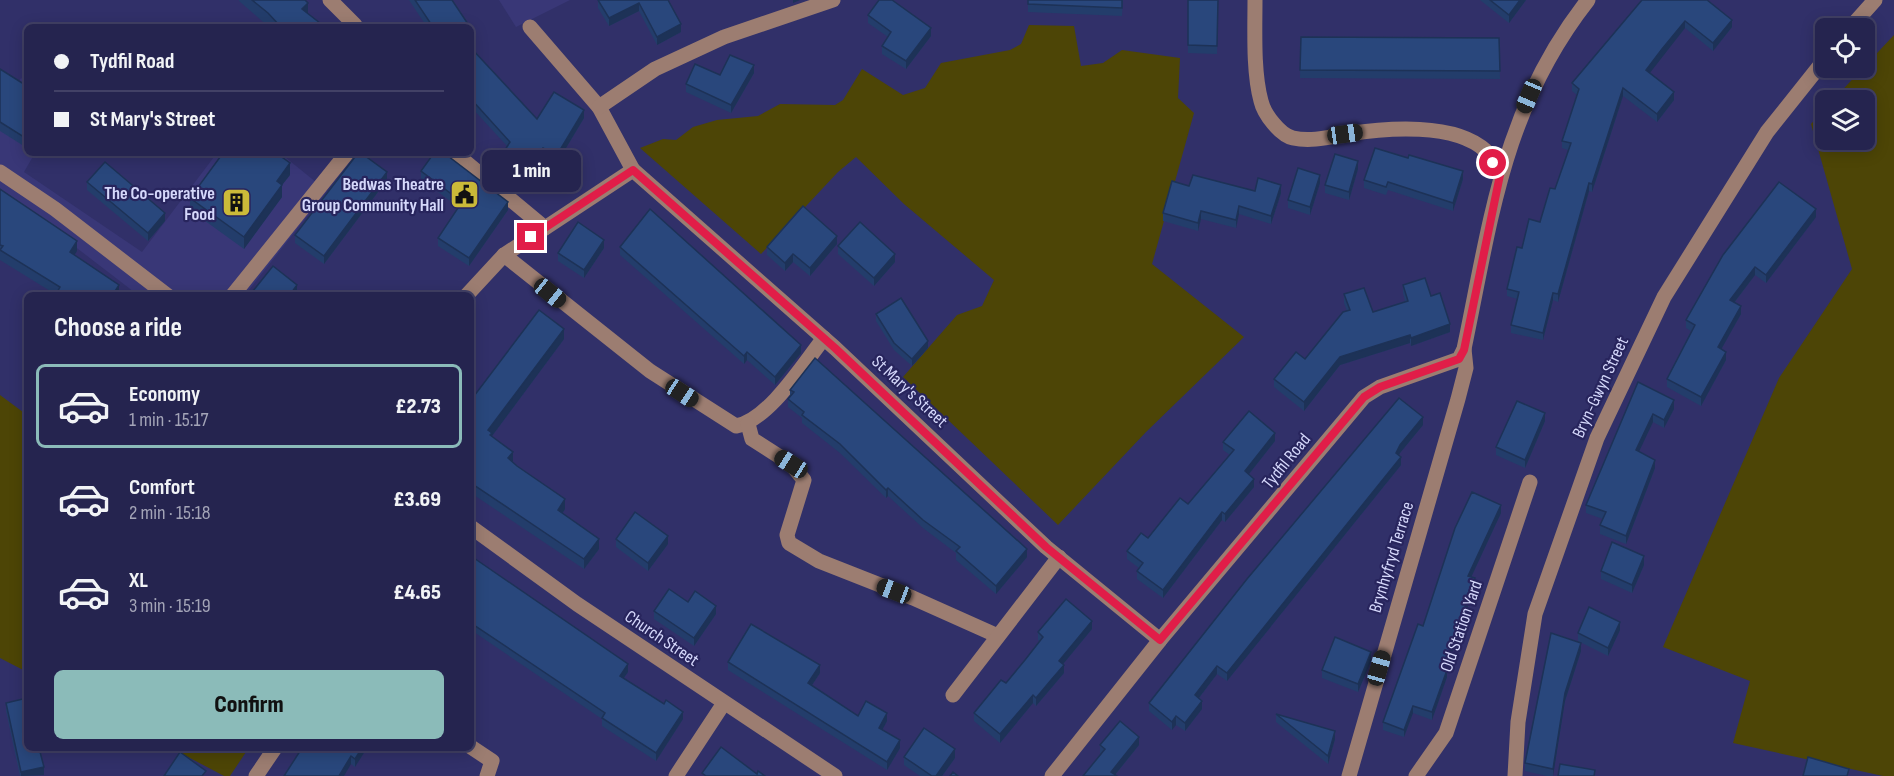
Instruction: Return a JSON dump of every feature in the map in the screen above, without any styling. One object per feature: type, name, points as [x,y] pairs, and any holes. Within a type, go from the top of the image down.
[{"type":"street","points":[[599,107],[655,69],[724,37],[833,0]]},
{"type":"street","points":[[1255,0],[1261,102],[1282,132],[1292,138],[1321,139],[1375,130],[1408,129],[1443,133],[1467,140],[1487,151],[1500,175]]},
{"type":"street","points":[[1464,350],[1500,175],[1513,134],[1538,77],[1588,0]]},
{"type":"street","points":[[1860,18],[1875,0]]},
{"type":"street","points":[[332,1],[354,24]]},
{"type":"street","name":"St Mary's Street","points":[[530,27],[599,107],[633,170],[824,338],[1059,557],[1160,640]]},
{"type":"street","name":"Bryn-Gwyn Street","points":[[1515,776],[1518,722],[1535,614],[1597,438],[1664,297],[1767,132],[1815,72]]},
{"type":"street","points":[[235,292],[344,156]]},
{"type":"street","points":[[458,156],[545,228]]},
{"type":"street","points":[[470,292],[504,255],[633,170]]},
{"type":"street","points":[[0,172],[55,208],[163,292]]},
{"type":"street","points":[[504,255],[585,322],[682,393],[736,426],[748,424],[779,395],[824,338]]},
{"type":"street","name":"Tydfil Road","points":[[1052,776],[1160,640],[1364,397],[1380,387],[1459,359],[1464,350]]},
{"type":"street","name":"Brynhyfryd Terrace","points":[[1349,776],[1458,399],[1466,368],[1464,350]]},
{"type":"street","points":[[748,424],[752,439],[791,464],[804,480],[787,535],[789,543],[819,561],[913,598],[998,636]]},
{"type":"street","name":"Old Station Yard","points":[[1416,776],[1446,733],[1530,483]]},
{"type":"street","name":"Church Street","points":[[474,529],[577,604],[835,776]]},
{"type":"street","points":[[953,695],[1059,557]]},
{"type":"street","points":[[676,776],[724,703]]},
{"type":"street","points":[[474,749],[492,760],[487,776]]},
{"type":"street","points":[[256,776],[273,751]]},
{"type":"shaded area","points":[[499,0],[570,0],[516,27]]},
{"type":"shaded area","points":[[1029,25],[1074,26],[1081,66],[1103,63],[1122,50],[1180,58],[1178,98],[1194,113],[1152,264],[1244,337],[1146,432],[1058,525],[903,377],[957,315],[982,306],[994,280],[904,204],[856,157],[838,172],[761,254],[640,148],[663,139],[676,140],[693,127],[717,120],[758,116],[780,104],[835,105],[843,100],[862,69],[903,95],[925,88],[941,63],[1010,50],[1021,44]]},
{"type":"shaded area","points":[[1894,35],[1894,776],[1883,776],[1733,743],[1750,681],[1663,647],[1779,378],[1852,269],[1818,150],[1875,150],[1875,90],[1842,90],[1854,78],[1875,78],[1875,55]]},
{"type":"shaded area","points":[[21,78],[24,80],[24,156],[33,156],[24,172],[142,252],[215,156],[284,156],[327,191],[247,292],[134,292],[0,189],[0,111]]},
{"type":"shaded area","points":[[1815,119],[1815,138],[1811,124]]},
{"type":"shaded area","points":[[0,395],[24,413],[24,670],[0,658]]},
{"type":"shaded area","points":[[177,751],[247,751],[230,776],[224,776]]},
{"type":"building","points":[[252,0],[305,0],[308,3],[302,9],[321,24],[278,24]]},
{"type":"building","points":[[415,0],[452,0],[468,24],[431,24]]},
{"type":"building","points":[[598,0],[668,0],[681,24],[657,37],[639,3],[609,18]]},
{"type":"building","points":[[879,0],[892,0],[931,28],[906,61],[882,46],[891,32],[868,15]]},
{"type":"building","points":[[1028,0],[1122,0],[1122,8],[1028,4]]},
{"type":"building","points":[[1188,0],[1218,0],[1217,46],[1188,45]]},
{"type":"building","points":[[1490,0],[1520,0],[1509,15]]},
{"type":"building","points":[[1642,0],[1707,0],[1732,20],[1713,43],[1685,21],[1662,49],[1646,70],[1674,92],[1657,114],[1623,88],[1592,184],[1589,183],[1558,294],[1553,293],[1543,333],[1511,325],[1519,292],[1507,289],[1517,247],[1522,248],[1529,219],[1540,222],[1550,188],[1555,189],[1571,143],[1562,141],[1579,89],[1572,83]]},
{"type":"building","points":[[1301,37],[1499,38],[1500,71],[1300,70]]},
{"type":"building","points":[[474,51],[537,119],[554,92],[584,110],[557,155],[543,148],[520,186],[495,166],[510,142],[474,102]]},
{"type":"building","points":[[730,55],[754,65],[731,105],[686,84],[695,64],[720,75]]},
{"type":"building","points":[[0,69],[24,84],[24,137],[0,122]]},
{"type":"building","points":[[1375,148],[1408,158],[1409,155],[1463,171],[1453,203],[1388,182],[1386,187],[1364,180]]},
{"type":"building","points":[[1335,154],[1358,161],[1349,192],[1325,185]]},
{"type":"building","name":"The Co-operative Food","points":[[221,156],[280,156],[290,163],[277,181],[282,185],[244,237],[190,198]]},
{"type":"building","points":[[356,156],[365,156],[387,172],[324,256],[295,235]]},
{"type":"building","points":[[432,156],[448,156],[508,202],[469,258],[438,238],[462,202],[421,171]]},
{"type":"building","points":[[105,162],[165,213],[148,233],[87,182]]},
{"type":"building","points":[[1298,168],[1320,175],[1310,207],[1288,200]]},
{"type":"building","points":[[1193,175],[1255,191],[1258,178],[1281,185],[1271,216],[1239,206],[1236,220],[1201,211],[1198,223],[1163,213],[1172,181],[1189,186]]},
{"type":"building","points":[[1779,182],[1816,209],[1766,275],[1755,267],[1730,300],[1741,306],[1718,347],[1726,352],[1701,397],[1667,379],[1695,325],[1686,320],[1723,255]]},
{"type":"building","points":[[0,189],[77,241],[70,252],[119,285],[115,292],[57,292],[60,287],[0,250],[3,246],[0,245]]},
{"type":"building","points":[[803,206],[837,236],[810,268],[793,254],[785,263],[767,247]]},
{"type":"building","points":[[650,209],[801,345],[775,377],[747,352],[744,356],[620,247]]},
{"type":"building","points":[[578,222],[604,240],[584,270],[558,253]]},
{"type":"building","points":[[860,222],[895,254],[874,278],[838,246]]},
{"type":"building","points":[[273,266],[297,285],[292,292],[252,292]]},
{"type":"building","points":[[1425,278],[1431,296],[1440,293],[1450,324],[1411,338],[1410,335],[1340,357],[1304,402],[1274,379],[1296,352],[1305,359],[1343,312],[1350,310],[1344,294],[1364,288],[1373,312],[1408,301],[1403,285]]},
{"type":"building","points":[[901,298],[928,341],[912,359],[894,343],[876,314]]},
{"type":"building","points":[[539,310],[564,329],[488,430],[492,433],[490,435],[513,452],[508,458],[565,499],[558,510],[599,539],[584,559],[474,485],[474,396]]},
{"type":"building","points":[[815,358],[1027,549],[996,586],[956,551],[960,547],[923,520],[888,488],[886,490],[840,444],[802,415],[804,412],[788,399],[794,392],[790,390]]},
{"type":"building","points":[[1638,382],[1674,400],[1664,420],[1653,414],[1636,450],[1655,460],[1626,536],[1600,525],[1606,512],[1586,505]]},
{"type":"building","points":[[1399,398],[1423,417],[1400,445],[1396,453],[1401,457],[1227,673],[1217,666],[1195,695],[1202,701],[1185,723],[1176,716],[1172,722],[1149,703],[1247,579]]},
{"type":"building","points":[[1517,401],[1545,413],[1525,460],[1496,447]]},
{"type":"building","points":[[1249,411],[1275,433],[1245,471],[1254,479],[1225,514],[1222,512],[1163,590],[1137,571],[1143,563],[1127,551],[1141,533],[1148,538],[1180,498],[1188,504],[1234,450],[1223,442]]},
{"type":"building","points":[[1472,492],[1501,505],[1468,576],[1475,578],[1444,668],[1447,670],[1432,712],[1413,706],[1404,730],[1383,722],[1418,624],[1423,626],[1455,528]]},
{"type":"building","points":[[635,512],[668,536],[648,563],[616,539]]},
{"type":"building","points":[[1612,542],[1644,556],[1632,585],[1601,571]]},
{"type":"building","points":[[474,558],[628,664],[620,676],[664,704],[666,700],[683,712],[656,753],[602,718],[605,713],[474,625]]},
{"type":"building","points":[[669,589],[688,602],[695,591],[716,606],[694,638],[654,611]]},
{"type":"building","points":[[1066,599],[1092,621],[1059,661],[1064,665],[1036,698],[1033,695],[1000,734],[974,713],[1001,680],[1006,683],[1025,660],[1043,637],[1038,632]]},
{"type":"building","points":[[1589,607],[1620,622],[1608,648],[1578,633]]},
{"type":"building","points":[[751,624],[820,665],[808,683],[858,716],[866,701],[887,713],[879,728],[900,740],[887,762],[728,662]]},
{"type":"building","points":[[1551,633],[1581,643],[1565,693],[1553,769],[1525,763]]},
{"type":"building","points":[[1335,637],[1371,652],[1358,684],[1322,670]]},
{"type":"building","points":[[24,699],[24,751],[40,751],[44,767],[21,772],[6,703]]},
{"type":"building","points":[[1276,714],[1335,731],[1328,756]]},
{"type":"building","points":[[1120,721],[1139,737],[1111,772],[1117,776],[1083,776],[1105,749],[1100,745]]},
{"type":"building","points":[[924,728],[955,749],[936,776],[932,776],[904,757]]},
{"type":"building","points":[[721,747],[757,774],[758,771],[765,776],[706,776],[702,773]]},
{"type":"building","points":[[300,751],[360,751],[355,759],[351,756],[339,776],[284,776]]},
{"type":"building","points":[[180,752],[206,771],[202,776],[164,776]]},
{"type":"building","points":[[1808,757],[1849,769],[1847,776],[1803,776]]},
{"type":"building","points":[[1560,764],[1595,770],[1594,776],[1558,776]]},
{"type":"place","name":"Bedwas Theatre Group Community Hall","points":[[465,194]]},
{"type":"place","name":"The Co-operative Food","points":[[236,203]]},
{"type":"route","points":[[531,237],[633,170],[835,348],[1032,531],[1046,547],[1160,640],[1364,397],[1380,387],[1459,359],[1464,350],[1500,175],[1493,163]]}]
